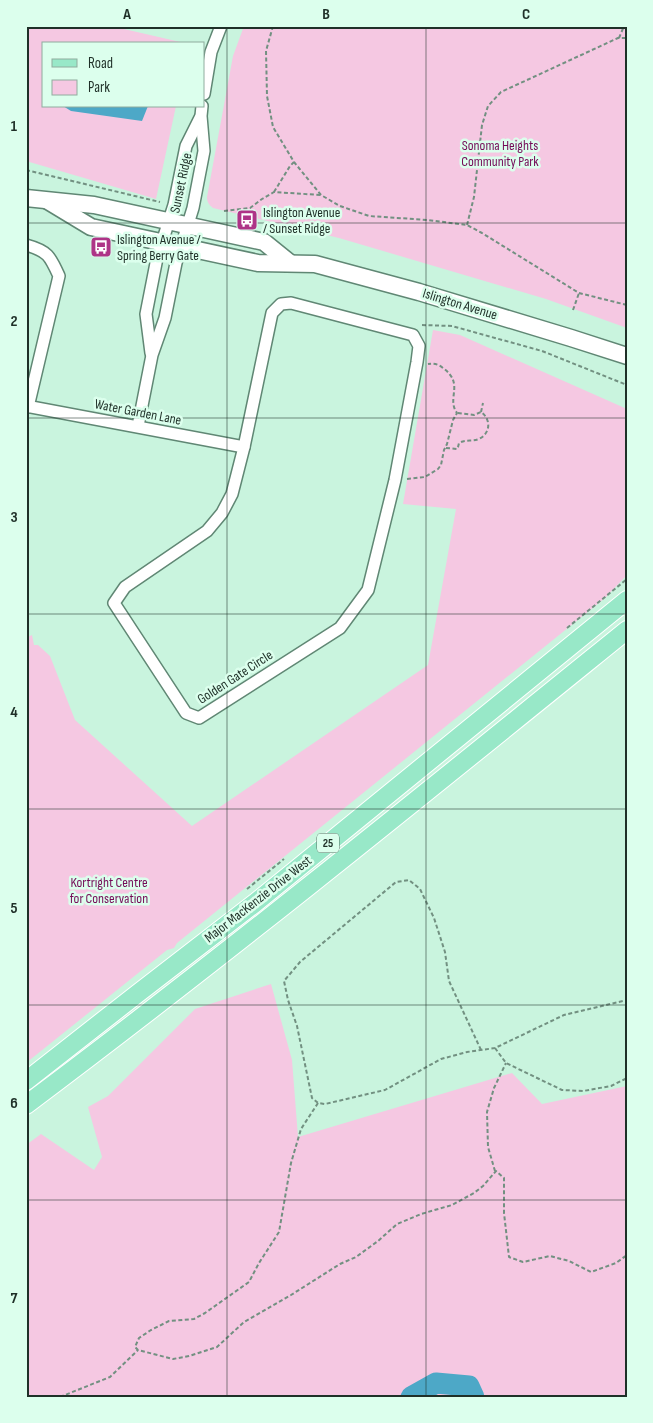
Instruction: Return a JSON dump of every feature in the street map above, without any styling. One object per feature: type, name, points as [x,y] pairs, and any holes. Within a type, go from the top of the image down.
[{"type":"main road","name":"Islington Avenue","points":[[26,198],[94,205],[264,242],[290,263]]},
{"type":"main road","name":"Islington Avenue","points":[[48,200],[91,227],[258,264],[315,264],[410,290],[627,356]]},
{"type":"main road","name":"Major MacKenzie Drive West","points":[[26,1081],[255,903],[627,600]]},
{"type":"main road","name":"Major MacKenzie Drive West","points":[[26,1105],[145,1016],[385,826],[627,630]]},
{"type":"street","points":[[205,89],[212,52],[221,26]]},
{"type":"street","name":"Sunset Ridge","points":[[152,355],[146,314],[157,258],[174,205],[186,146],[201,111]]},
{"type":"street","name":"Sunset Ridge","points":[[152,355],[165,318],[176,263],[193,208],[204,151],[201,111]]},
{"type":"street","points":[[26,245],[42,250],[51,259],[59,276],[27,407]]},
{"type":"street","name":"Golden Gate Circle","points":[[281,304],[291,304],[413,335],[419,346],[418,362],[396,480],[368,590],[340,628],[199,718],[186,713],[114,603],[125,587],[207,531],[222,513],[232,494],[244,447],[272,313],[281,304]]},
{"type":"street","points":[[138,426],[152,355]]},
{"type":"street","name":"Water Garden Lane","points":[[27,407],[244,447]]},
{"type":"path","points":[[273,26],[266,51],[267,96],[273,127],[294,162],[321,195],[340,206],[369,216],[467,225],[578,293],[627,305]]},
{"type":"path","points":[[618,38],[624,26]]},
{"type":"path","points":[[467,225],[474,197],[482,125],[488,106],[502,92],[618,38],[627,38]]},
{"type":"path","points":[[224,212],[250,208],[274,192],[294,162]]},
{"type":"path","points":[[26,170],[160,202]]},
{"type":"path","points":[[274,192],[321,195]]},
{"type":"path","points":[[573,310],[578,293]]},
{"type":"path","points":[[422,325],[452,326],[542,351],[627,385]]},
{"type":"path","points":[[428,364],[439,365],[451,375],[455,384],[454,407],[457,413]]},
{"type":"path","points":[[481,412],[483,403]]},
{"type":"path","points":[[457,413],[474,415],[481,412]]},
{"type":"path","points":[[446,448],[456,449],[462,441],[479,439],[484,434],[489,427],[485,414],[481,412]]},
{"type":"path","points":[[396,480],[418,478],[431,474],[438,469],[442,454],[446,448],[453,420],[457,413]]},
{"type":"path","points":[[481,1050],[449,981],[445,952],[434,918],[420,889],[409,880],[396,882],[300,962],[284,980],[288,1000],[297,1026],[312,1098],[318,1103],[326,1104],[385,1090],[441,1059],[466,1052],[481,1050],[495,1048],[564,1015],[627,1000]]},
{"type":"path","points":[[495,1048],[506,1063],[562,1090],[582,1091],[611,1086],[627,1078]]},
{"type":"path","points":[[506,1063],[494,1088],[487,1112],[488,1147],[496,1171],[504,1178],[504,1213],[509,1257],[523,1262],[550,1256],[569,1261],[591,1272],[616,1263],[627,1255]]},
{"type":"path","points":[[318,1103],[301,1129],[291,1163],[278,1232],[250,1282],[194,1319],[169,1321],[151,1330],[139,1338],[135,1347],[138,1350],[173,1359],[189,1356],[217,1346],[244,1322],[340,1264],[356,1257],[397,1224],[420,1214],[452,1205],[474,1194],[496,1171]]},
{"type":"path","points":[[60,1397],[110,1376],[138,1350]]},
{"type":"green space","points":[[26,26],[111,26],[180,42],[42,42],[42,108],[176,108],[156,199],[26,161]]},
{"type":"green space","name":"Sonoma Heights Community Park","points":[[244,26],[627,26],[627,328],[546,299],[339,238],[213,208],[208,203],[207,197],[233,56]]},
{"type":"green space","name":"Kortright Centre for Conservation","points":[[433,330],[460,335],[627,409],[627,575],[605,598],[177,943],[174,948],[167,950],[26,1063],[26,638],[32,635],[34,645],[38,645],[50,656],[75,720],[192,826],[428,665],[456,509],[403,504]]},
{"type":"green space","points":[[271,984],[292,1060],[298,1137],[512,1073],[542,1104],[627,1086],[627,1397],[27,1397],[26,1145],[41,1134],[94,1170],[102,1157],[88,1107],[108,1096],[195,1009]]},
{"type":"water","points":[[66,108],[147,108],[142,121],[71,111]]},
{"type":"waterway","points":[[411,1397],[436,1383],[469,1386],[474,1397]]},
{"type":"place","name":"Islington Avenue / Sunset Ridge","points":[[247,220]]},
{"type":"place","name":"Islington Avenue / Spring Berry Gate","points":[[101,247]]}]
